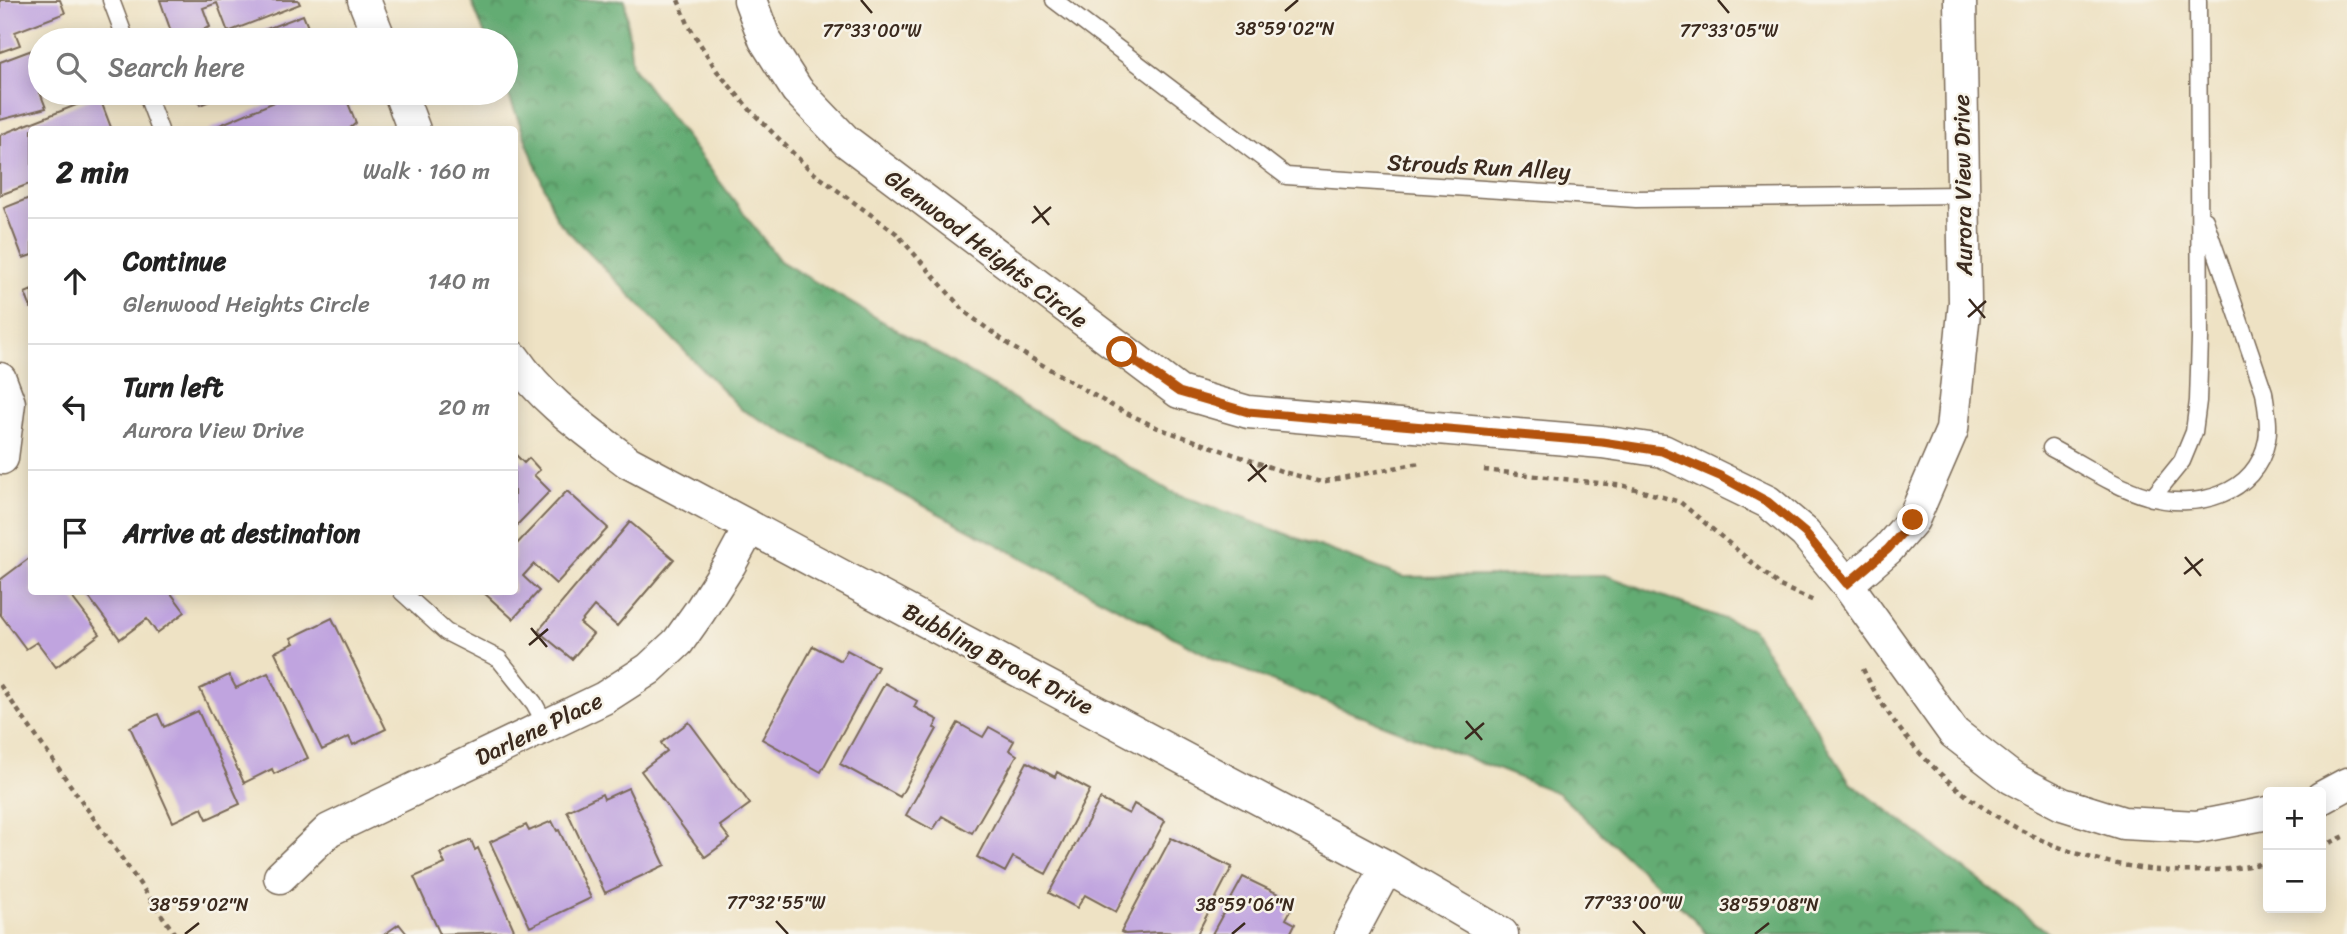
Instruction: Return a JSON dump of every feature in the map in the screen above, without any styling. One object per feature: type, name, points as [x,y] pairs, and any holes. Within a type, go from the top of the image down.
[{"type":"street","points":[[364,0],[375,28]]},
{"type":"street","name":"Glenwood Heights Circle","points":[[750,0],[765,40],[797,90],[846,141],[1179,392],[1248,412],[1602,442],[1662,451],[1720,476],[1768,502],[1805,533],[1847,584],[1954,733],[2012,778],[2062,804],[2123,823],[2197,827],[2263,814]]},
{"type":"street","name":"Aurora View Drive","points":[[1847,584],[1888,549],[1913,520],[1952,429],[1965,302],[1961,195],[1960,0]]},
{"type":"street","points":[[405,105],[412,126]]},
{"type":"street","name":"Bubbling Brook Drive","points":[[518,364],[558,407],[628,462],[1387,867],[1502,934]]},
{"type":"street","points":[[0,379],[9,403],[2,458]]},
{"type":"street","name":"Darlene Place","points":[[280,877],[329,830],[604,698],[649,669],[678,642],[730,564],[750,527]]},
{"type":"street","points":[[2326,795],[2347,784]]},
{"type":"street","points":[[1351,934],[1387,867]]},
{"type":"lane","points":[[111,0],[122,28]]},
{"type":"lane","name":"Strouds Run Alley","points":[[1054,0],[1286,176],[1636,199],[1961,195]]},
{"type":"lane","points":[[2152,498],[2182,461],[2194,432],[2200,339],[2199,0]]},
{"type":"lane","points":[[151,105],[158,126]]},
{"type":"lane","points":[[2051,448],[2152,498],[2177,503],[2209,499],[2234,490],[2253,472],[2267,441],[2268,416],[2264,392],[2200,205]]},
{"type":"lane","points":[[405,595],[446,632],[499,659],[534,703],[546,725]]},
{"type":"path","points":[[678,0],[689,26],[717,71],[751,111],[811,171],[896,233],[965,312],[1012,347],[1114,407],[1158,428],[1284,472],[1321,482],[1420,463],[1434,465]]},
{"type":"path","points":[[1475,469],[1625,486],[1680,502],[1780,586],[1817,602]]},
{"type":"path","points":[[1857,658],[1892,721],[1917,752],[1974,803],[2012,826],[2067,853],[2133,869],[2194,872],[2263,863]]},
{"type":"path","points":[[0,685],[175,934]]},
{"type":"path","points":[[2326,845],[2347,835]]},
{"type":"green space","points":[[471,0],[625,0],[632,66],[780,261],[1172,492],[1403,577],[1605,575],[1752,629],[1850,782],[2050,934],[1706,934],[1696,921],[1558,793],[1215,659],[742,410],[557,220],[513,105],[518,105],[518,28],[482,28]]},
{"type":"building","points":[[0,0],[60,0],[65,13],[15,32],[20,45],[0,52]]},
{"type":"building","points":[[160,0],[298,0],[300,4],[238,28],[226,28],[217,3],[203,8],[210,27],[170,28]]},
{"type":"building","points":[[303,15],[308,28],[269,28]]},
{"type":"building","points":[[28,52],[28,105],[45,105],[46,108],[0,120],[0,62]]},
{"type":"building","points":[[76,105],[102,105],[110,126],[28,126],[28,184],[0,195],[0,135]]},
{"type":"building","points":[[267,105],[349,105],[356,123],[353,126],[218,126]]},
{"type":"building","points":[[28,199],[28,256],[23,258],[4,208]]},
{"type":"building","points":[[518,457],[524,463],[529,458],[540,470],[534,475],[550,491],[518,524]]},
{"type":"building","points":[[567,491],[608,528],[556,584],[534,564],[523,576],[539,591],[513,619],[486,595],[518,595],[518,543]]},
{"type":"building","points":[[630,522],[674,559],[617,626],[594,606],[580,623],[593,634],[572,659],[538,631]]},
{"type":"building","points":[[28,559],[28,595],[70,595],[100,634],[56,667],[37,642],[26,649],[0,614],[0,580]]},
{"type":"building","points":[[87,595],[172,595],[185,612],[157,633],[147,619],[120,639]]},
{"type":"building","points":[[332,618],[386,729],[353,745],[349,737],[322,750],[275,652],[294,643],[291,638]]},
{"type":"building","points":[[813,646],[841,661],[847,650],[878,667],[821,772],[762,739]]},
{"type":"building","points":[[268,673],[308,758],[274,774],[272,769],[244,783],[200,689],[229,675],[236,688]]},
{"type":"building","points":[[885,683],[917,701],[914,707],[938,720],[934,728],[937,729],[900,797],[840,764]]},
{"type":"building","points":[[198,711],[240,804],[207,819],[202,808],[173,822],[130,727],[158,714],[164,727]]},
{"type":"building","points":[[689,722],[750,804],[720,826],[730,839],[705,857],[641,771],[667,751],[661,743]]},
{"type":"building","points":[[958,723],[983,737],[989,727],[1014,741],[1009,750],[1017,755],[972,833],[942,816],[933,830],[906,815]]},
{"type":"building","points":[[1027,762],[1055,777],[1057,772],[1090,790],[1046,874],[1013,857],[1005,872],[977,857]]},
{"type":"building","points":[[628,788],[665,865],[605,893],[567,811],[602,794],[604,799]]},
{"type":"building","points":[[1100,799],[1129,814],[1134,804],[1165,821],[1116,912],[1085,895],[1077,908],[1049,893]]},
{"type":"building","points":[[552,821],[557,831],[559,830],[591,898],[530,927],[490,842],[526,825],[529,831]]},
{"type":"building","points":[[1171,838],[1232,867],[1197,934],[1121,932]]},
{"type":"building","points":[[471,840],[475,850],[478,848],[515,932],[440,934],[414,877],[445,864],[440,853]]},
{"type":"building","points":[[1243,877],[1295,902],[1286,919],[1295,924],[1290,934],[1212,934]]},
{"type":"building","points":[[399,924],[407,934],[385,934]]},
{"type":"route","points":[[1122,352],[1179,392],[1248,412],[1602,442],[1662,451],[1720,476],[1768,502],[1805,533],[1847,584],[1888,549],[1913,520]]}]
